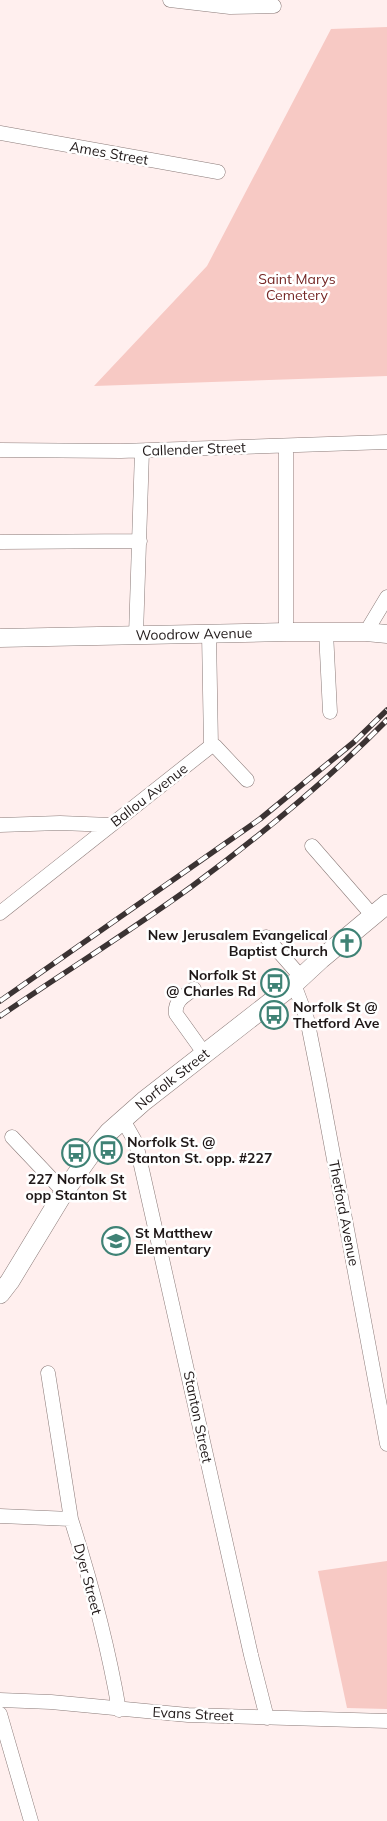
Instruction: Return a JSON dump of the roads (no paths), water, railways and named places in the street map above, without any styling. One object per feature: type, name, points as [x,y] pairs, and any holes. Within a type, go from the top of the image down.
[{"type":"main road","name":"Norfolk Street","points":[[0,1294],[92,1151],[123,1120],[204,1053],[297,981],[380,910]]},
{"type":"street","points":[[170,0],[230,7],[274,6]]},
{"type":"street","name":"Ames Street","points":[[0,133],[218,172]]},
{"type":"street","name":"Callender Street","points":[[0,450],[142,451],[387,442]]},
{"type":"street","points":[[286,446],[286,632]]},
{"type":"street","points":[[136,635],[142,451]]},
{"type":"street","points":[[0,542],[140,541]]},
{"type":"street","points":[[366,632],[387,597]]},
{"type":"street","name":"Woodrow Avenue","points":[[0,638],[286,632],[366,632],[387,634]]},
{"type":"street","points":[[326,632],[330,712]]},
{"type":"street","points":[[209,634],[211,746],[216,746],[247,780]]},
{"type":"street","name":"Ballou Avenue","points":[[0,913],[211,746]]},
{"type":"street","points":[[0,825],[60,823],[111,825]]},
{"type":"street","points":[[312,846],[380,910]]},
{"type":"street","points":[[266,937],[297,981]]},
{"type":"street","name":"Thetford Avenue","points":[[297,981],[316,1062],[387,1444]]},
{"type":"street","points":[[194,989],[178,1001],[175,1007],[176,1014],[204,1053]]},
{"type":"street","name":"Stanton Street","points":[[123,1120],[136,1143],[267,1718]]},
{"type":"street","points":[[12,1137],[64,1192]]},
{"type":"street","name":"Dyer Street","points":[[48,1373],[71,1519],[114,1677],[119,1710]]},
{"type":"street","points":[[0,1516],[71,1519]]},
{"type":"street","name":"Evans Street","points":[[0,1700],[51,1702],[119,1710],[188,1715],[387,1722]]},
{"type":"street","points":[[0,1714],[30,1821]]},
{"type":"railway","points":[[0,1001],[260,819],[354,742],[387,710]]},
{"type":"railway","points":[[0,1016],[144,920],[217,868],[317,786],[387,720]]},
{"type":"place","name":"New Jerusalem Evangelical Baptist Church","points":[[347,943]]},
{"type":"place","name":"Norfolk St @ Charles Rd","points":[[275,983]]},
{"type":"place","name":"Norfolk St @ Thetford Ave","points":[[274,1015]]},
{"type":"place","name":"Norfolk St. @ Stanton St. opp. #227","points":[[108,1150]]},
{"type":"place","name":"227 Norfolk St opp Stanton St","points":[[76,1153]]},
{"type":"place","name":"St Matthew Elementary","points":[[116,1241]]},
{"type":"park label","name":"Saint Marys Cemetery","points":[[297,288]]}]
